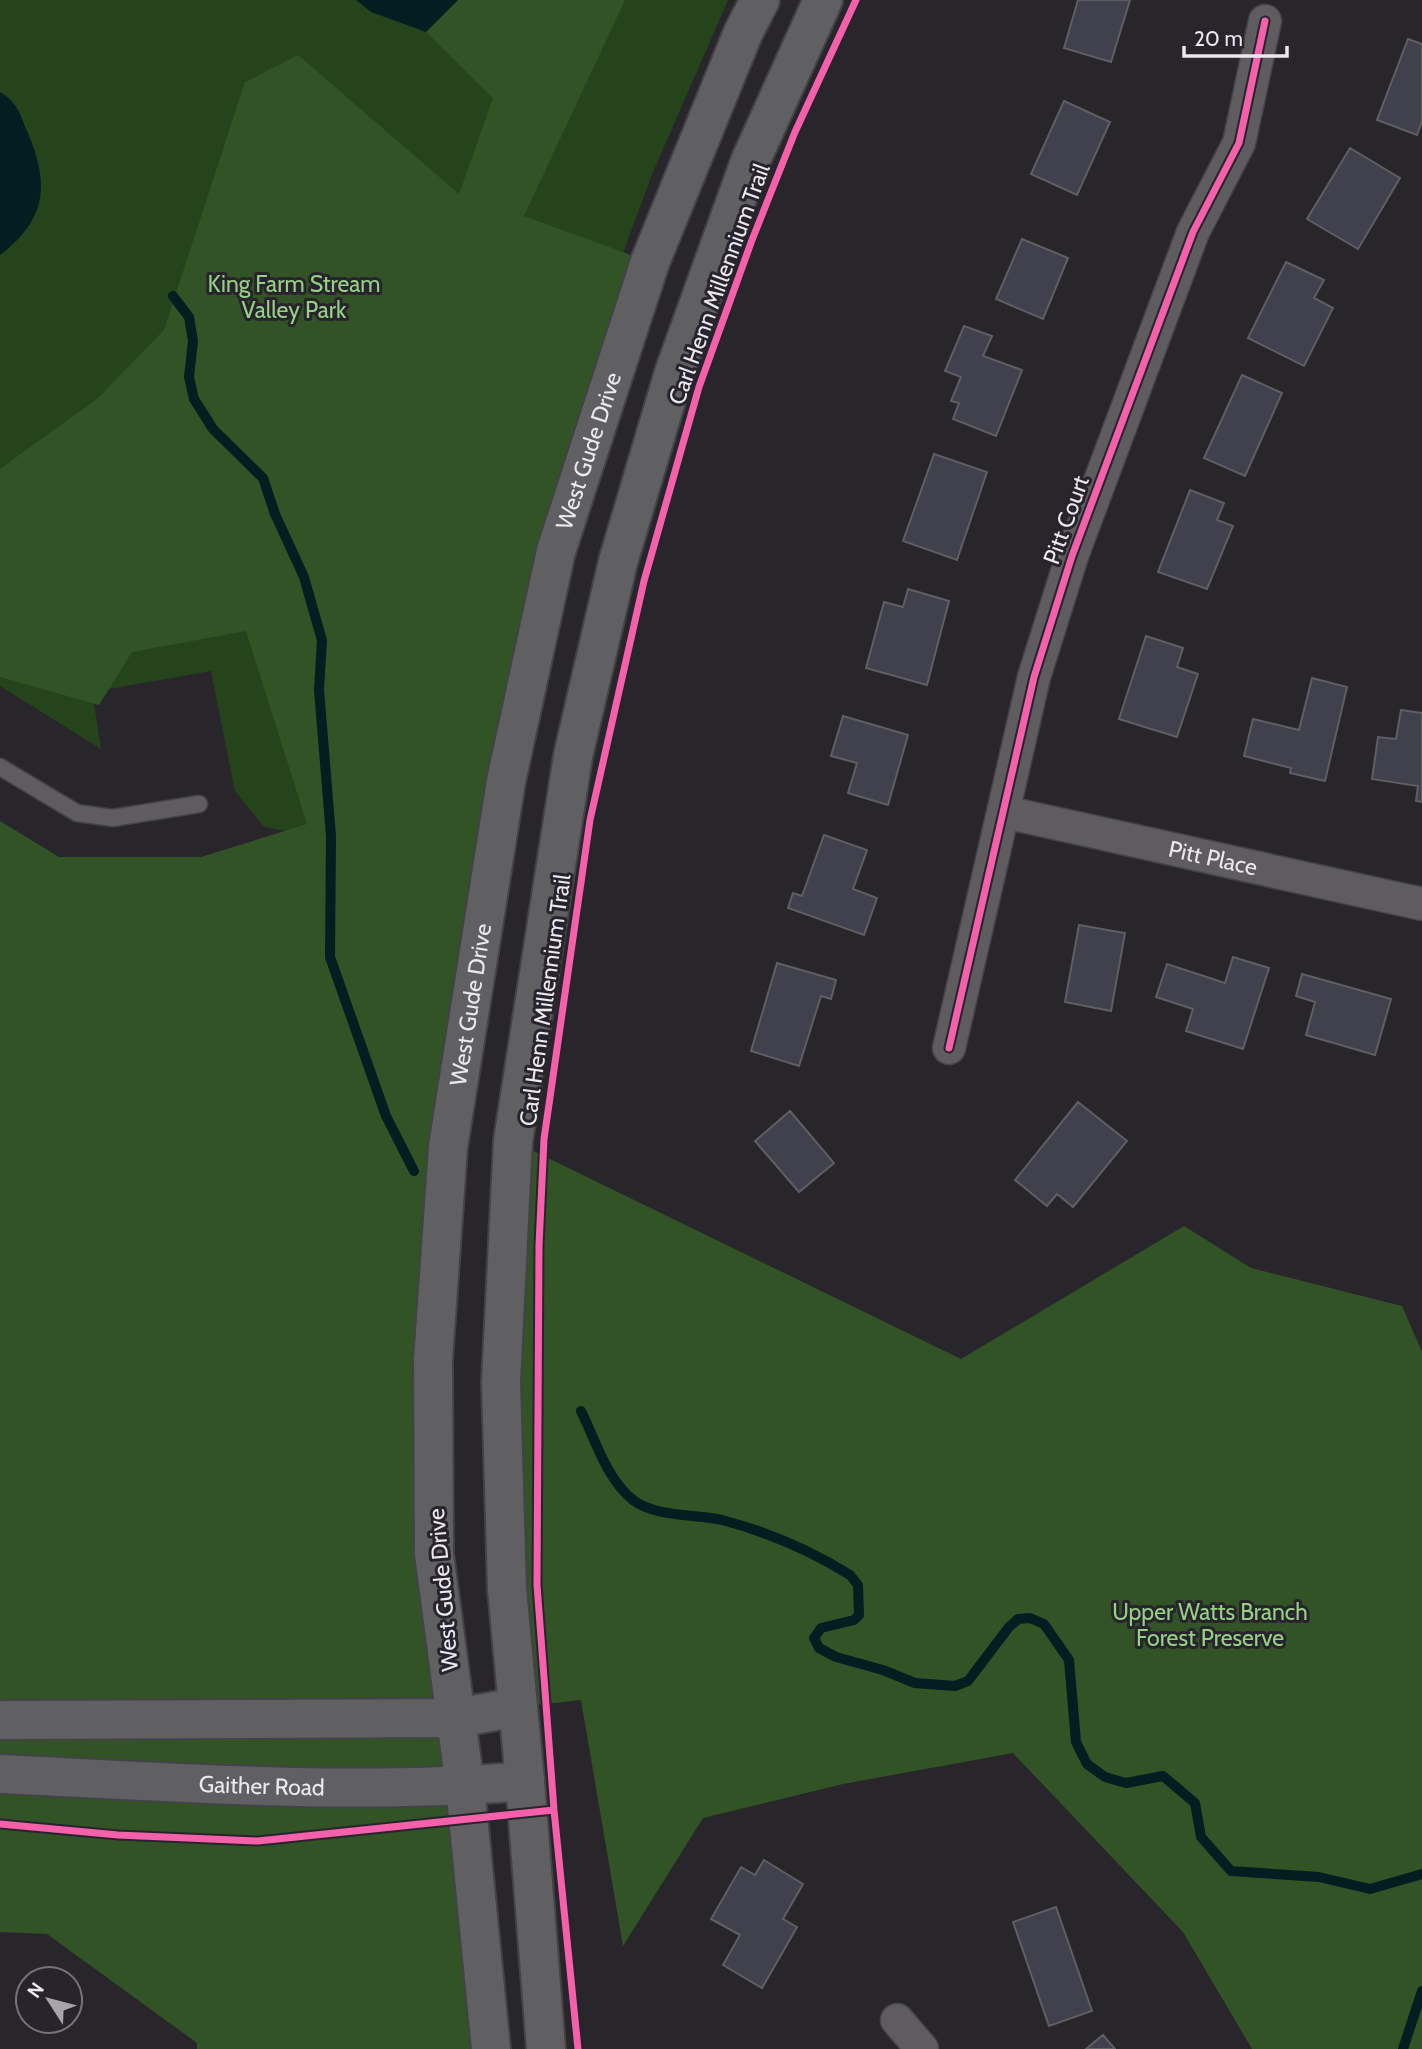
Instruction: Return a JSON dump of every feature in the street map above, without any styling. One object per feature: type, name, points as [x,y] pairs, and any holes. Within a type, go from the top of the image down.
[{"type":"main road","name":"West Gude Drive","points":[[491,2049],[465,1786],[434,1554],[433,1360],[448,1147],[506,781],[556,551],[645,275],[743,33],[760,0]]},
{"type":"main road","points":[[546,2049],[525,1781],[506,1590],[502,1382],[513,1141],[573,757],[618,562],[674,373],[750,162],[823,0]]},
{"type":"main road","points":[[0,1720],[456,1718],[518,1707]]},
{"type":"main road","name":"Gaither Road","points":[[0,1774],[237,1784],[465,1786],[525,1781]]},
{"type":"street","name":"Pitt Court","points":[[949,1048],[1034,677],[1072,556],[1193,232],[1239,143],[1265,22]]},
{"type":"street","name":"Pitt Place","points":[[1004,812],[1422,904]]},
{"type":"street","points":[[897,2020],[922,2049]]},
{"type":"lane","points":[[0,767],[77,813],[113,818],[199,804]]},
{"type":"green space","name":"King Farm Stream Valley Park","points":[[0,0],[728,0],[653,172],[553,442],[451,860],[264,827],[235,791],[211,671],[92,692],[101,749],[0,686]]},
{"type":"green space","name":"King Farm Stream Valley Park","points":[[458,0],[625,0],[524,216],[650,262],[556,551],[433,1360],[491,2049],[197,2049],[197,2043],[47,1934],[0,1932],[0,821],[59,857],[201,857],[307,824],[246,631],[132,652],[99,705],[0,677],[0,469],[98,398],[164,330],[245,82],[298,55],[459,194],[493,98],[426,32]]},
{"type":"green space","name":"Upper Watts Branch Forest Preserve","points":[[513,1141],[961,1359],[1184,1226],[1251,1268],[1402,1306],[1422,1352],[1422,2049],[1252,2049],[1183,1932],[1013,1753],[843,1784],[703,1818],[623,1946],[581,1700],[518,1707]]},
{"type":"water","points":[[356,0],[458,0],[426,32],[371,12]]},
{"type":"water","points":[[0,92],[11,100],[20,113],[34,150],[41,184],[40,199],[27,228],[16,242],[0,255]]},
{"type":"building","points":[[1078,0],[1130,0],[1111,62],[1064,48]]},
{"type":"building","points":[[1408,39],[1422,44],[1422,121],[1417,135],[1377,120]]},
{"type":"building","points":[[1064,101],[1110,122],[1077,195],[1031,174]]},
{"type":"building","points":[[1350,148],[1400,178],[1358,249],[1307,219]]},
{"type":"building","points":[[1022,239],[1068,258],[1043,319],[996,299]]},
{"type":"building","points":[[1286,262],[1324,280],[1314,298],[1333,308],[1304,366],[1248,338]]},
{"type":"building","points":[[964,326],[992,336],[983,356],[1022,370],[996,436],[953,419],[959,403],[951,401],[961,377],[945,371]]},
{"type":"building","points":[[1242,375],[1282,393],[1245,476],[1204,458]]},
{"type":"building","points":[[934,454],[987,472],[957,560],[903,541]]},
{"type":"building","points":[[1190,490],[1224,503],[1217,520],[1233,526],[1207,589],[1158,572]]},
{"type":"building","points":[[908,589],[949,601],[927,685],[866,668],[884,602],[903,607]]},
{"type":"building","points":[[1146,636],[1183,648],[1177,667],[1198,674],[1177,737],[1119,719]]},
{"type":"building","points":[[1312,678],[1347,687],[1325,781],[1290,773],[1291,768],[1244,756],[1253,719],[1299,730]]},
{"type":"building","points":[[1401,710],[1422,713],[1422,802],[1416,801],[1418,786],[1372,779],[1378,737],[1396,739]]},
{"type":"building","points":[[843,716],[908,735],[888,805],[848,793],[857,763],[831,756]]},
{"type":"building","points":[[824,835],[867,850],[853,889],[877,898],[864,935],[788,908],[793,893],[802,896]]},
{"type":"building","points":[[1079,925],[1125,933],[1111,1011],[1065,1002]]},
{"type":"building","points":[[1233,957],[1269,968],[1243,1049],[1186,1031],[1193,1009],[1156,997],[1167,964],[1225,983]]},
{"type":"building","points":[[777,963],[836,980],[831,999],[821,996],[799,1066],[751,1051]]},
{"type":"building","points":[[1302,974],[1391,999],[1375,1055],[1306,1035],[1315,1002],[1296,996]]},
{"type":"building","points":[[1078,1102],[1127,1141],[1073,1207],[1057,1194],[1047,1206],[1015,1180]]},
{"type":"building","points":[[790,1111],[834,1163],[799,1192],[755,1141]]},
{"type":"building","points":[[764,1860],[803,1884],[783,1919],[797,1927],[762,1988],[723,1965],[740,1935],[711,1919],[741,1867],[755,1875]]},
{"type":"building","points":[[1056,1907],[1092,2011],[1049,2026],[1013,1922]]},
{"type":"building","points":[[1103,2035],[1115,2049],[1086,2049]]},
{"type":"waterway","points":[[173,296],[189,317],[193,341],[189,377],[194,399],[213,429],[263,478],[275,514],[304,577],[322,640],[319,690],[331,836],[330,957],[386,1116],[414,1171]]},
{"type":"waterway","points":[[581,1411],[616,1482],[633,1500],[652,1509],[722,1520],[756,1530],[804,1550],[850,1575],[858,1585],[859,1615],[854,1620],[821,1628],[814,1638],[819,1648],[836,1657],[883,1670],[915,1683],[955,1686],[968,1681],[1009,1627],[1018,1619],[1030,1618],[1044,1624],[1069,1660],[1076,1742],[1087,1764],[1105,1777],[1126,1783],[1163,1776],[1195,1803],[1201,1837],[1231,1871],[1319,1877],[1370,1889],[1422,1874]]},
{"type":"waterway","points":[[1403,2049],[1422,1991]]},
{"type":"cycle path","name":"Carl Henn Millennium Trail","points":[[578,2049],[554,1810],[537,1585],[539,1245],[544,1139],[590,820],[644,581],[699,387],[752,240],[795,132],[856,0]]},
{"type":"cycle path","points":[[949,1048],[1034,677],[1072,556],[1193,232],[1239,143],[1265,21]]},
{"type":"cycle path","points":[[0,1824],[118,1835],[258,1841],[554,1810]]}]
